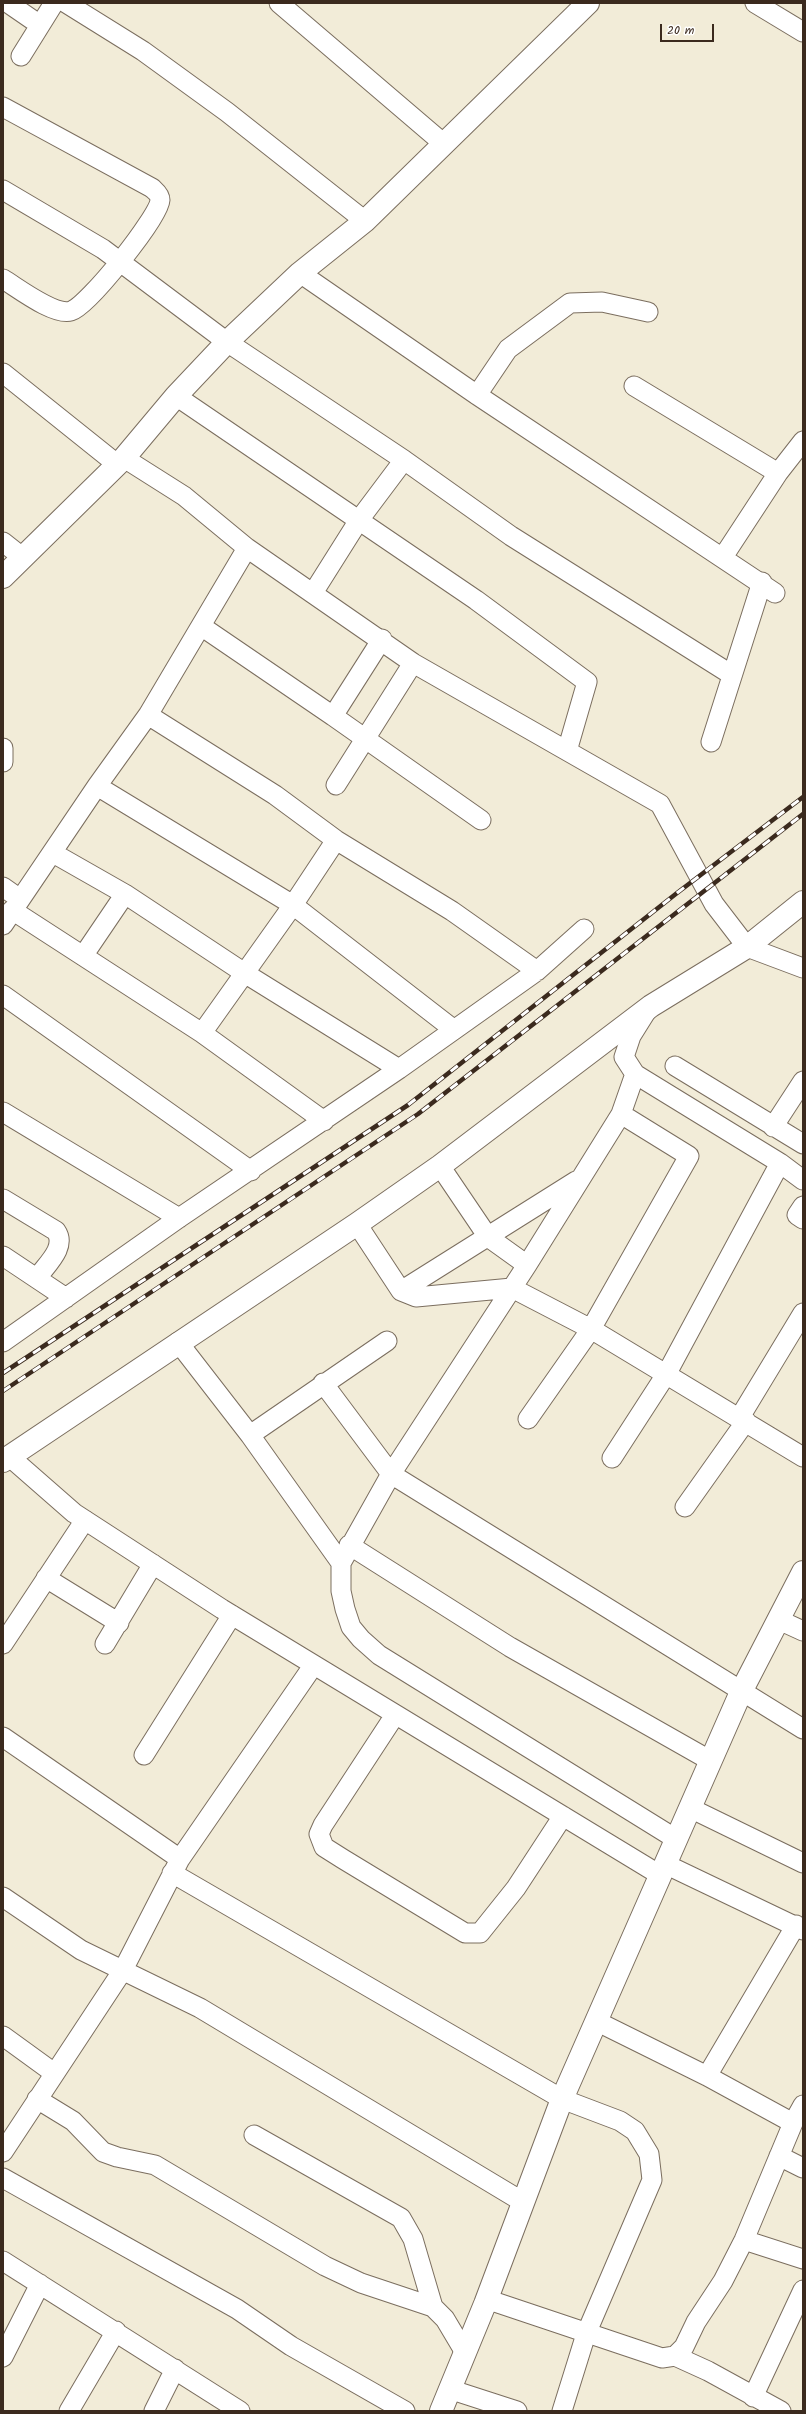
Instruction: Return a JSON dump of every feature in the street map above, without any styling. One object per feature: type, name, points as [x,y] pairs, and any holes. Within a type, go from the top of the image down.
[{"type":"street","points":[[8,3],[40,25]]},
{"type":"street","points":[[21,56],[54,3]]},
{"type":"street","points":[[66,3],[156,60],[226,112],[365,221]]},
{"type":"street","points":[[279,3],[444,144]]},
{"type":"street","points":[[3,577],[121,462],[176,396],[227,342],[300,273],[365,221],[588,3]]},
{"type":"street","points":[[755,3],[803,32]]},
{"type":"street","points":[[3,107],[152,188],[158,194],[160,200],[156,212],[120,262],[100,286],[71,311],[60,311],[50,308],[3,279]]},
{"type":"street","points":[[3,190],[86,238],[227,342],[404,460],[511,536],[732,675]]},
{"type":"street","points":[[300,273],[477,395],[769,587],[732,675],[711,742]]},
{"type":"street","points":[[477,395],[508,349],[570,303],[602,302],[648,312]]},
{"type":"street","points":[[3,373],[121,462],[184,496],[247,548],[382,639],[413,663],[660,804],[708,895],[747,947],[803,968]]},
{"type":"street","points":[[634,386],[778,473]]},
{"type":"street","points":[[176,396],[476,600],[587,682],[567,751]]},
{"type":"street","points":[[723,557],[778,473],[803,441]]},
{"type":"street","points":[[313,593],[359,520],[404,460]]},
{"type":"street","points":[[3,542],[22,557]]},
{"type":"street","points":[[12,911],[97,786],[148,715],[247,548]]},
{"type":"street","points":[[201,626],[334,716],[364,740],[481,820]]},
{"type":"street","points":[[334,716],[382,639]]},
{"type":"street","points":[[336,785],[413,663]]},
{"type":"street","points":[[148,715],[275,795],[336,840],[452,911],[538,972]]},
{"type":"street","points":[[3,748],[3,762]]},
{"type":"street","points":[[97,786],[293,906],[453,1030]]},
{"type":"street","points":[[202,1033],[246,974],[336,840]]},
{"type":"street","points":[[53,852],[125,894],[246,974],[399,1070]]},
{"type":"street","points":[[3,887],[12,911],[202,1033],[324,1120]]},
{"type":"street","points":[[83,956],[125,894]]},
{"type":"street","points":[[707,2076],[800,1927],[663,1870],[563,1816],[313,1666],[232,1615],[85,1520],[7,1459],[178,1342],[357,1224],[440,1166],[650,1006],[747,947],[803,902]]},
{"type":"street","points":[[3,1342],[179,1218],[399,1070],[453,1030],[538,972],[584,929]]},
{"type":"street","points":[[3,995],[251,1171]]},
{"type":"street","points":[[650,1006],[631,1036],[624,1057],[635,1074],[780,1163],[803,1180]]},
{"type":"street","points":[[675,1066],[803,1144]]},
{"type":"street","points":[[635,1074],[621,1114],[580,1178],[527,1266],[391,1474],[349,1545],[341,1563],[341,1591],[344,1609],[351,1627],[361,1639],[379,1655],[676,1839]]},
{"type":"street","points":[[773,1127],[803,1081]]},
{"type":"street","points":[[3,1112],[179,1218]]},
{"type":"street","points":[[528,1419],[591,1329],[689,1156],[621,1114]]},
{"type":"street","points":[[612,1458],[667,1373],[780,1163]]},
{"type":"street","points":[[440,1166],[488,1237],[527,1266]]},
{"type":"street","points":[[401,1291],[580,1178]]},
{"type":"street","points":[[3,1199],[56,1231],[60,1236],[60,1246],[37,1278]]},
{"type":"street","points":[[803,1206],[797,1215],[803,1219]]},
{"type":"street","points":[[357,1224],[401,1291],[416,1297],[512,1288],[591,1329],[667,1373],[803,1457]]},
{"type":"street","points":[[3,1256],[66,1298]]},
{"type":"street","points":[[685,1507],[743,1419],[803,1313]]},
{"type":"street","points":[[250,1435],[387,1341]]},
{"type":"street","points":[[178,1342],[250,1435],[341,1563]]},
{"type":"street","points":[[323,1384],[391,1474],[741,1692],[803,1728]]},
{"type":"street","points":[[4,1639],[85,1520]]},
{"type":"street","points":[[349,1545],[510,1647],[711,1761]]},
{"type":"street","points":[[105,1644],[153,1564]]},
{"type":"street","points":[[441,2411],[486,2299],[562,2099],[741,1692],[803,1572]]},
{"type":"street","points":[[46,1578],[119,1622]]},
{"type":"street","points":[[144,1755],[232,1615]]},
{"type":"street","points":[[779,1620],[803,1630]]},
{"type":"street","points":[[3,2152],[123,1970],[176,1866],[313,1666]]},
{"type":"street","points":[[395,1715],[323,1825],[319,1834],[324,1847],[360,1870],[466,1932],[480,1933],[516,1888],[563,1816]]},
{"type":"street","points":[[3,1737],[176,1866],[562,2099],[620,2121],[635,2131],[649,2154],[652,2180],[586,2334],[562,2411]]},
{"type":"street","points":[[690,1808],[803,1863]]},
{"type":"street","points":[[3,1898],[81,1950],[200,2008],[523,2202]]},
{"type":"street","points":[[596,2021],[707,2076],[793,2124]]},
{"type":"street","points":[[3,2036],[54,2073]]},
{"type":"street","points":[[37,2099],[73,2122],[103,2152],[117,2157],[155,2165],[324,2266],[361,2283],[434,2307]]},
{"type":"street","points":[[675,2356],[684,2347],[696,2322],[723,2281],[744,2240],[779,2156],[803,2105]]},
{"type":"street","points":[[254,2135],[401,2218],[413,2239],[434,2307],[445,2319],[464,2351]]},
{"type":"street","points":[[779,2156],[803,2168]]},
{"type":"street","points":[[3,2178],[237,2309],[291,2346],[405,2411]]},
{"type":"street","points":[[744,2240],[803,2259]]},
{"type":"street","points":[[3,2260],[240,2411]]},
{"type":"street","points":[[3,2357],[40,2284]]},
{"type":"street","points":[[753,2397],[803,2290]]},
{"type":"street","points":[[486,2299],[586,2334],[662,2358],[675,2356],[708,2371],[781,2411]]},
{"type":"street","points":[[69,2411],[116,2331]]},
{"type":"street","points":[[154,2411],[175,2369]]},
{"type":"street","points":[[449,2389],[517,2411]]},
{"type":"railway","points":[[3,1373],[408,1105],[677,893],[803,797]]},
{"type":"railway","points":[[3,1391],[418,1114],[803,814]]}]
